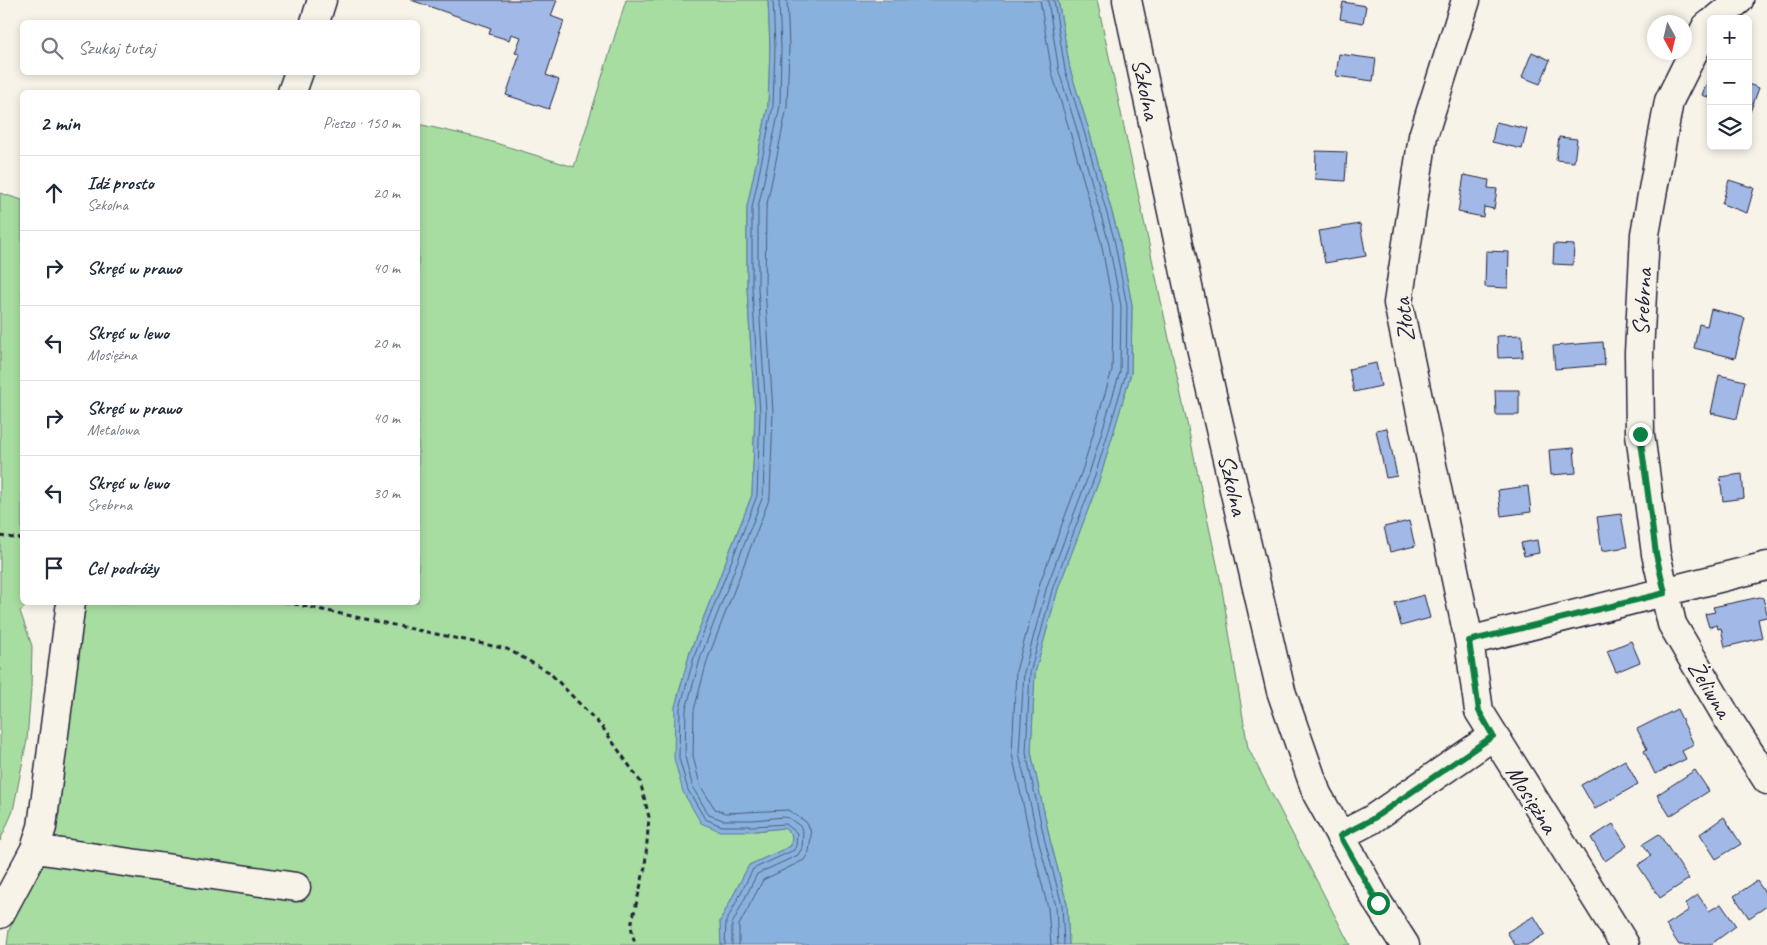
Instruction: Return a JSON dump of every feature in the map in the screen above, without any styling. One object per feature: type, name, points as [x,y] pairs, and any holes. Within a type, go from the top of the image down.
[{"type":"street","points":[[316,20],[322,0]]},
{"type":"street","name":"Szkolna","points":[[1127,0],[1200,343],[1281,691],[1317,794],[1378,903],[1405,945]]},
{"type":"street","name":"Złota","points":[[1466,0],[1423,136],[1398,302],[1469,641]]},
{"type":"street","points":[[1721,15],[1739,0]]},
{"type":"street","name":"Srebrna","points":[[1665,593],[1656,554],[1640,434],[1639,353],[1645,234],[1669,101],[1707,26]]},
{"type":"street","points":[[293,90],[298,75]]},
{"type":"street","points":[[1469,641],[1767,566]]},
{"type":"street","name":"Żeliwna","points":[[1665,593],[1672,624],[1728,719],[1767,780]]},
{"type":"street","points":[[0,914],[39,838],[70,605]]},
{"type":"street","name":"Mosiężna","points":[[1469,641],[1479,711],[1625,945]]},
{"type":"street","points":[[1340,836],[1371,820],[1493,736]]},
{"type":"street","points":[[39,838],[296,887]]},
{"type":"path","points":[[0,536],[20,539]]},
{"type":"path","points":[[299,605],[508,649],[548,672],[603,728],[640,780],[649,817],[645,867],[631,926],[635,945]]},
{"type":"green space","points":[[626,0],[768,0],[770,47],[768,106],[747,207],[747,288],[755,413],[752,495],[690,652],[675,707],[755,831],[784,828],[792,835],[791,846],[749,865],[720,921],[721,945],[7,945],[9,930],[51,843],[80,605],[420,605],[420,124],[479,138],[574,167]]},
{"type":"green space","points":[[1058,0],[1097,0],[1221,583],[1248,748],[1350,945],[1069,945],[1067,904],[1050,840],[1031,752],[1035,673],[1058,589],[1100,478],[1131,373],[1132,305],[1119,237],[1070,69]]},
{"type":"green space","points":[[0,193],[20,199],[20,605],[27,605],[20,611],[32,646],[27,740],[13,811],[0,841]]},
{"type":"water","points":[[768,0],[1058,0],[1070,69],[1119,238],[1132,305],[1131,373],[1100,478],[1058,589],[1035,673],[1031,752],[1050,840],[1067,904],[1069,945],[721,945],[720,921],[749,865],[791,846],[792,835],[784,828],[755,831],[720,831],[701,823],[683,792],[674,758],[675,707],[690,652],[752,495],[755,413],[747,288],[747,207],[768,106],[770,47]]},
{"type":"building","points":[[411,0],[557,0],[551,16],[564,21],[546,75],[559,80],[549,109],[506,95],[520,54],[515,53],[521,37],[511,34],[509,40],[489,34],[491,28]]},
{"type":"building","points":[[1343,2],[1366,6],[1363,23],[1340,19]]},
{"type":"building","points":[[1532,52],[1550,60],[1540,84],[1522,77]]},
{"type":"building","points":[[1339,54],[1376,59],[1373,81],[1336,76]]},
{"type":"building","points":[[1707,82],[1707,97],[1702,95]]},
{"type":"building","points":[[1752,85],[1759,88],[1752,107]]},
{"type":"building","points":[[1496,122],[1527,129],[1522,149],[1492,142]]},
{"type":"building","points":[[1559,137],[1577,139],[1574,162],[1556,160]]},
{"type":"building","points":[[1316,151],[1347,152],[1345,181],[1315,179]]},
{"type":"building","points":[[1464,175],[1489,180],[1488,188],[1497,189],[1494,209],[1484,207],[1483,217],[1458,212]]},
{"type":"building","points":[[1729,180],[1754,188],[1747,213],[1722,204]]},
{"type":"building","points":[[1360,224],[1366,256],[1325,263],[1319,231]]},
{"type":"building","points":[[1554,244],[1574,245],[1573,265],[1553,264]]},
{"type":"building","points":[[1486,251],[1509,252],[1508,288],[1485,287]]},
{"type":"building","points":[[1711,309],[1745,318],[1735,358],[1694,348],[1699,324],[1707,326]]},
{"type":"building","points":[[1522,335],[1523,357],[1498,358],[1497,336]]},
{"type":"building","points":[[1603,342],[1605,365],[1555,369],[1553,346]]},
{"type":"building","points":[[1376,363],[1381,386],[1354,392],[1349,369]]},
{"type":"building","points":[[1719,375],[1745,381],[1737,419],[1711,413]]},
{"type":"building","points":[[1495,390],[1519,390],[1519,415],[1496,415]]},
{"type":"building","points":[[1387,428],[1397,476],[1386,478],[1376,430]]},
{"type":"building","points":[[1574,448],[1576,473],[1551,475],[1549,450]]},
{"type":"building","points":[[1742,474],[1744,498],[1723,501],[1720,477]]},
{"type":"building","points":[[1528,486],[1531,512],[1501,516],[1498,490]]},
{"type":"building","points":[[1621,514],[1627,547],[1602,551],[1597,517]]},
{"type":"building","points":[[1409,521],[1415,546],[1390,552],[1384,527]]},
{"type":"building","points":[[1537,540],[1539,553],[1524,556],[1521,543]]},
{"type":"building","points":[[1424,595],[1430,618],[1401,626],[1395,603]]},
{"type":"building","points":[[1760,597],[1763,598],[1767,613],[1766,617],[1758,619],[1762,638],[1725,647],[1721,628],[1718,629],[1717,625],[1709,627],[1705,614],[1715,612],[1713,607]]},
{"type":"building","points":[[1631,641],[1640,662],[1616,672],[1607,651]]},
{"type":"building","points":[[1677,709],[1694,745],[1682,751],[1686,759],[1655,774],[1644,751],[1647,749],[1637,729]]},
{"type":"building","points":[[1625,760],[1638,784],[1595,809],[1581,785]]},
{"type":"building","points":[[1695,770],[1709,791],[1670,816],[1657,795]]},
{"type":"building","points":[[1724,817],[1741,844],[1716,859],[1700,834]]},
{"type":"building","points":[[1613,824],[1627,846],[1605,861],[1591,838]]},
{"type":"building","points":[[1659,834],[1689,879],[1660,898],[1638,865],[1651,856],[1643,844]]},
{"type":"building","points":[[1757,881],[1767,896],[1767,906],[1749,918],[1734,896]]},
{"type":"building","points":[[1698,895],[1709,911],[1721,904],[1736,926],[1710,945],[1679,945],[1666,925],[1689,910],[1685,904]]},
{"type":"building","points":[[1534,916],[1545,934],[1527,945],[1515,945],[1507,932]]},
{"type":"route","points":[[1378,903],[1340,836],[1371,820],[1493,736],[1479,711],[1469,641],[1665,593],[1656,554],[1640,434]]}]
